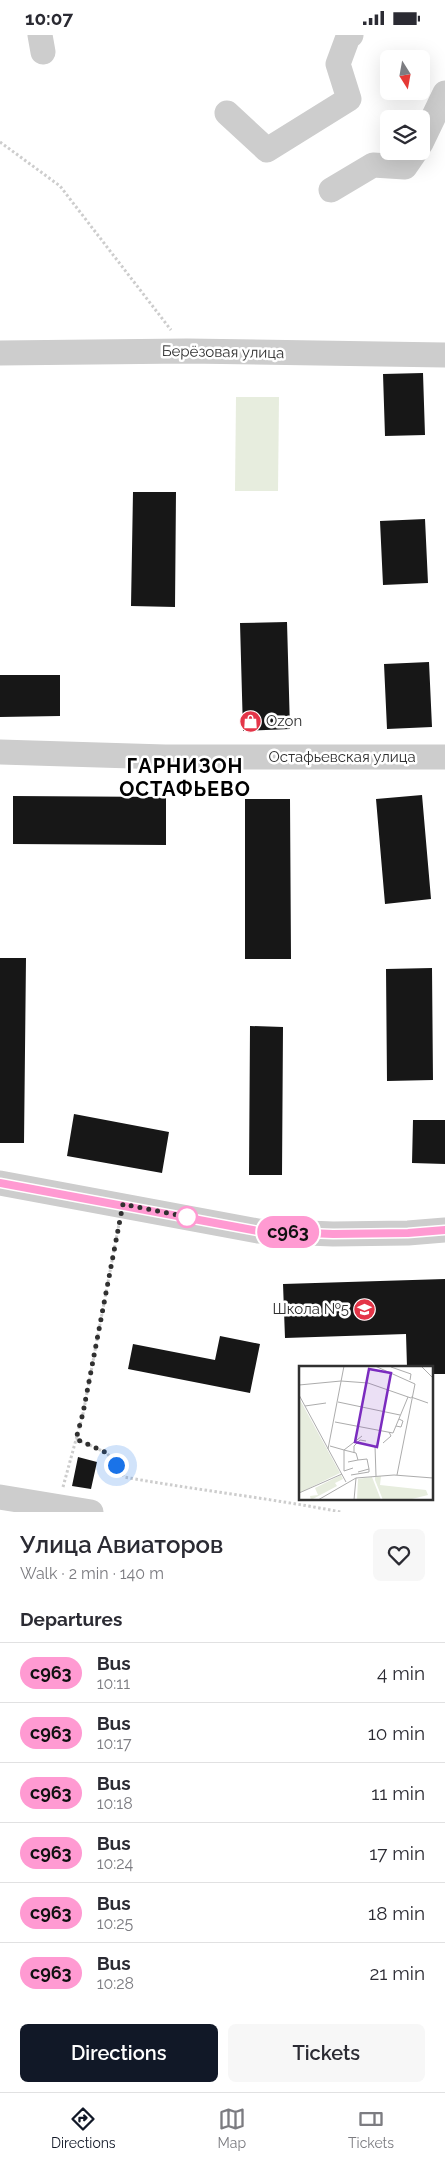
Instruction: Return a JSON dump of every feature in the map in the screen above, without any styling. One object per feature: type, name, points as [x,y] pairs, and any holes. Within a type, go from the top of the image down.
[{"type":"street","points":[[228,113],[267,149],[348,99],[338,64],[348,37],[351,35]]},
{"type":"street","points":[[430,124],[445,93]]},
{"type":"street","points":[[330,190],[373,165],[405,167],[410,160]]},
{"type":"street","name":"Берёзовая улица","points":[[0,353],[187,351],[445,355]]},
{"type":"street","name":"Остафьевская улица","points":[[0,752],[165,757],[445,757]]},
{"type":"street","points":[[0,1183],[123,1204],[258,1231],[333,1234],[408,1233],[445,1230]]},
{"type":"street","points":[[0,1497],[56,1509],[91,1512]]},
{"type":"path","points":[[0,141],[60,186],[187,351]]},
{"type":"path","points":[[56,1509],[83,1413],[123,1204]]},
{"type":"path","points":[[76,1439],[107,1453],[124,1477],[186,1488],[268,1498],[341,1512]]},
{"type":"green space","points":[[236,397],[279,397],[278,491],[235,491]]},
{"type":"building","points":[[423,373],[425,435],[385,436],[383,374]]},
{"type":"building","points":[[133,492],[176,492],[175,607],[131,606]]},
{"type":"building","points":[[425,519],[428,583],[383,585],[380,521]]},
{"type":"building","points":[[287,622],[290,729],[243,731],[240,623]]},
{"type":"building","points":[[429,662],[432,727],[387,729],[384,664]]},
{"type":"building","points":[[0,675],[60,675],[60,716],[0,717]]},
{"type":"building","points":[[422,795],[431,899],[385,904],[376,799]]},
{"type":"building","points":[[13,796],[166,797],[166,845],[13,844]]},
{"type":"building","points":[[245,799],[290,799],[291,959],[245,959]]},
{"type":"building","points":[[0,958],[26,958],[24,1143],[0,1143]]},
{"type":"building","points":[[432,968],[433,1080],[387,1081],[386,969]]},
{"type":"building","points":[[250,1026],[283,1027],[282,1175],[249,1175]]},
{"type":"building","points":[[74,1114],[169,1132],[162,1173],[67,1156]]},
{"type":"building","points":[[413,1120],[445,1120],[445,1164],[412,1163]]},
{"type":"building","name":"Школа №5","points":[[445,1279],[445,1374],[432,1374],[432,1366],[407,1366],[406,1334],[285,1338],[283,1284]]},
{"type":"building","points":[[220,1336],[260,1344],[250,1393],[128,1369],[133,1344],[215,1360]]},
{"type":"building","points":[[78,1457],[97,1462],[91,1489],[72,1486]]},
{"type":"bus line","name":"с963","points":[[0,1183],[123,1204],[258,1231],[333,1234],[408,1233],[445,1230]]},
{"type":"place","name":"Ozon","points":[[250,721]]},
{"type":"place","name":"Школа №5","points":[[365,1309]]},
{"type":"district","name":"ГАРНИЗОН ОСТАФЬЕВО","points":[[185,778]]},
{"type":"route","points":[[116,1465],[107,1453],[76,1439],[83,1413],[123,1204],[187,1217]]}]
